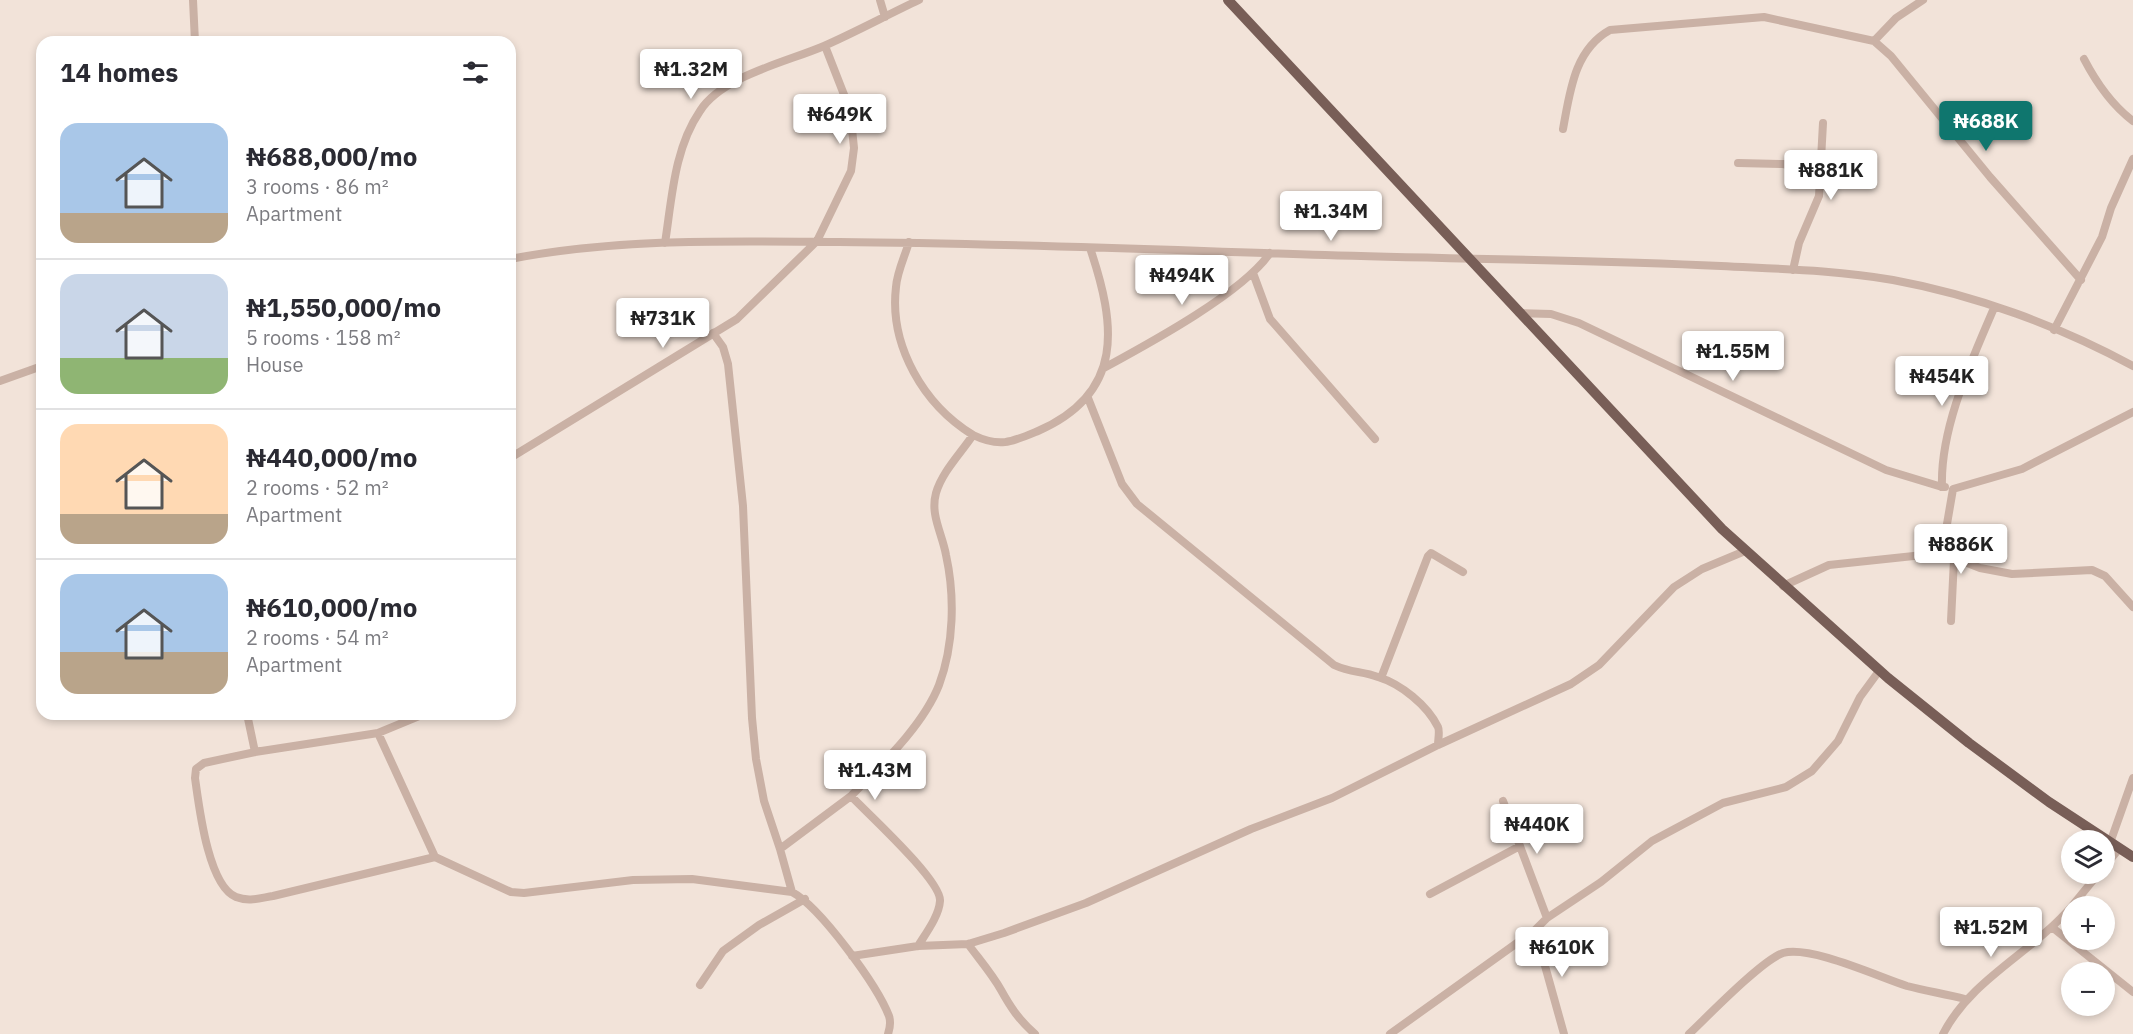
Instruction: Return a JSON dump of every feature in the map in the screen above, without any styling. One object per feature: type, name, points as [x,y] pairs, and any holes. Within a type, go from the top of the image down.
[{"type":"main road","points":[[1228,0],[1722,530],[1879,671],[1987,757],[2092,830]]},
{"type":"main road","points":[[2115,846],[2133,857]]},
{"type":"street","points":[[194,0],[195,36]]},
{"type":"street","points":[[880,0],[885,16]]},
{"type":"street","points":[[665,243],[681,150],[700,110],[715,94],[743,78],[825,46],[919,0]]},
{"type":"street","points":[[1874,41],[1896,18],[1923,0]]},
{"type":"street","points":[[1563,129],[1572,78],[1591,44],[1610,30],[1764,17],[1874,41],[1891,57],[1990,177],[2081,280]]},
{"type":"street","points":[[516,454],[737,319],[817,241],[852,171],[854,148],[850,110],[825,46]]},
{"type":"street","points":[[2084,59],[2093,76],[2123,113],[2133,121]]},
{"type":"street","points":[[1793,270],[1799,243],[1819,196],[1823,123]]},
{"type":"street","points":[[2054,330],[2081,280],[2133,159]]},
{"type":"street","points":[[1738,163],[1783,164],[1821,172]]},
{"type":"street","points":[[516,258],[546,252],[665,243],[817,241],[1468,260],[1659,263],[1793,270],[1889,279],[1937,289],[2054,330],[2133,366]]},
{"type":"street","points":[[909,242],[896,284],[894,310],[898,335],[912,370],[950,422],[990,443],[1012,442],[1054,424],[1088,398],[1104,368],[1109,321],[1090,248]]},
{"type":"street","points":[[1104,368],[1147,345],[1253,273],[1270,253]]},
{"type":"street","points":[[1253,273],[1270,319],[1376,439]]},
{"type":"street","points":[[1942,487],[1943,447],[1948,426],[1994,308]]},
{"type":"street","points":[[1519,314],[1551,314],[1579,323],[1886,471],[1953,489],[2022,469],[2133,412]]},
{"type":"street","points":[[713,333],[723,347],[728,364],[743,506],[752,718],[756,759],[764,801],[792,892]]},
{"type":"street","points":[[0,381],[36,368]]},
{"type":"street","points":[[1088,398],[1122,484],[1137,504],[1334,665],[1352,673],[1393,682],[1420,703],[1439,728],[1438,745]]},
{"type":"street","points":[[780,849],[851,796],[891,754],[921,715],[939,686],[949,642],[953,592],[946,553],[933,511],[937,492],[946,474],[973,435]]},
{"type":"street","points":[[1942,553],[1953,489]]},
{"type":"street","points":[[852,956],[918,946],[968,944],[1054,915],[1167,869],[1251,829],[1332,798],[1438,745],[1571,684],[1599,665],[1674,587],[1702,569],[1745,551]]},
{"type":"street","points":[[1381,678],[1428,556],[1431,553],[1463,572]]},
{"type":"street","points":[[1783,586],[1829,565],[1942,553],[1954,560],[1980,568],[2012,574],[2092,570],[2105,576],[2133,607]]},
{"type":"street","points":[[1951,621],[1954,560]]},
{"type":"street","points":[[1390,1034],[1535,930],[1547,918],[1601,882],[1652,841],[1723,803],[1786,787],[1812,771],[1838,741],[1865,688],[1879,671]]},
{"type":"street","points":[[249,720],[255,752],[260,751]]},
{"type":"street","points":[[409,720],[378,733],[260,751],[204,763],[196,769],[195,778],[214,867],[220,883],[234,896],[249,900],[435,857],[511,892],[524,893],[633,880],[692,879],[792,892],[805,899],[852,956],[890,1017],[888,1034]]},
{"type":"street","points":[[378,733],[435,857]]},
{"type":"street","points":[[2115,846],[2133,778]]},
{"type":"street","points":[[851,796],[933,882],[941,898],[938,911],[918,946]]},
{"type":"street","points":[[1503,801],[1547,918]]},
{"type":"street","points":[[1430,894],[1520,846]]},
{"type":"street","points":[[2080,896],[2090,884]]},
{"type":"street","points":[[700,985],[723,951],[759,925],[805,899]]},
{"type":"street","points":[[1943,1034],[1965,999],[1989,977],[2053,928],[2061,919]]},
{"type":"street","points":[[2053,928],[2133,992]]},
{"type":"street","points":[[1535,930],[1564,1034]]},
{"type":"street","points":[[968,944],[1002,990],[1007,1004],[1020,1021],[1035,1034]]},
{"type":"street","points":[[1689,1034],[1767,963],[1783,953],[1813,955],[1908,986],[1965,999]]}]
